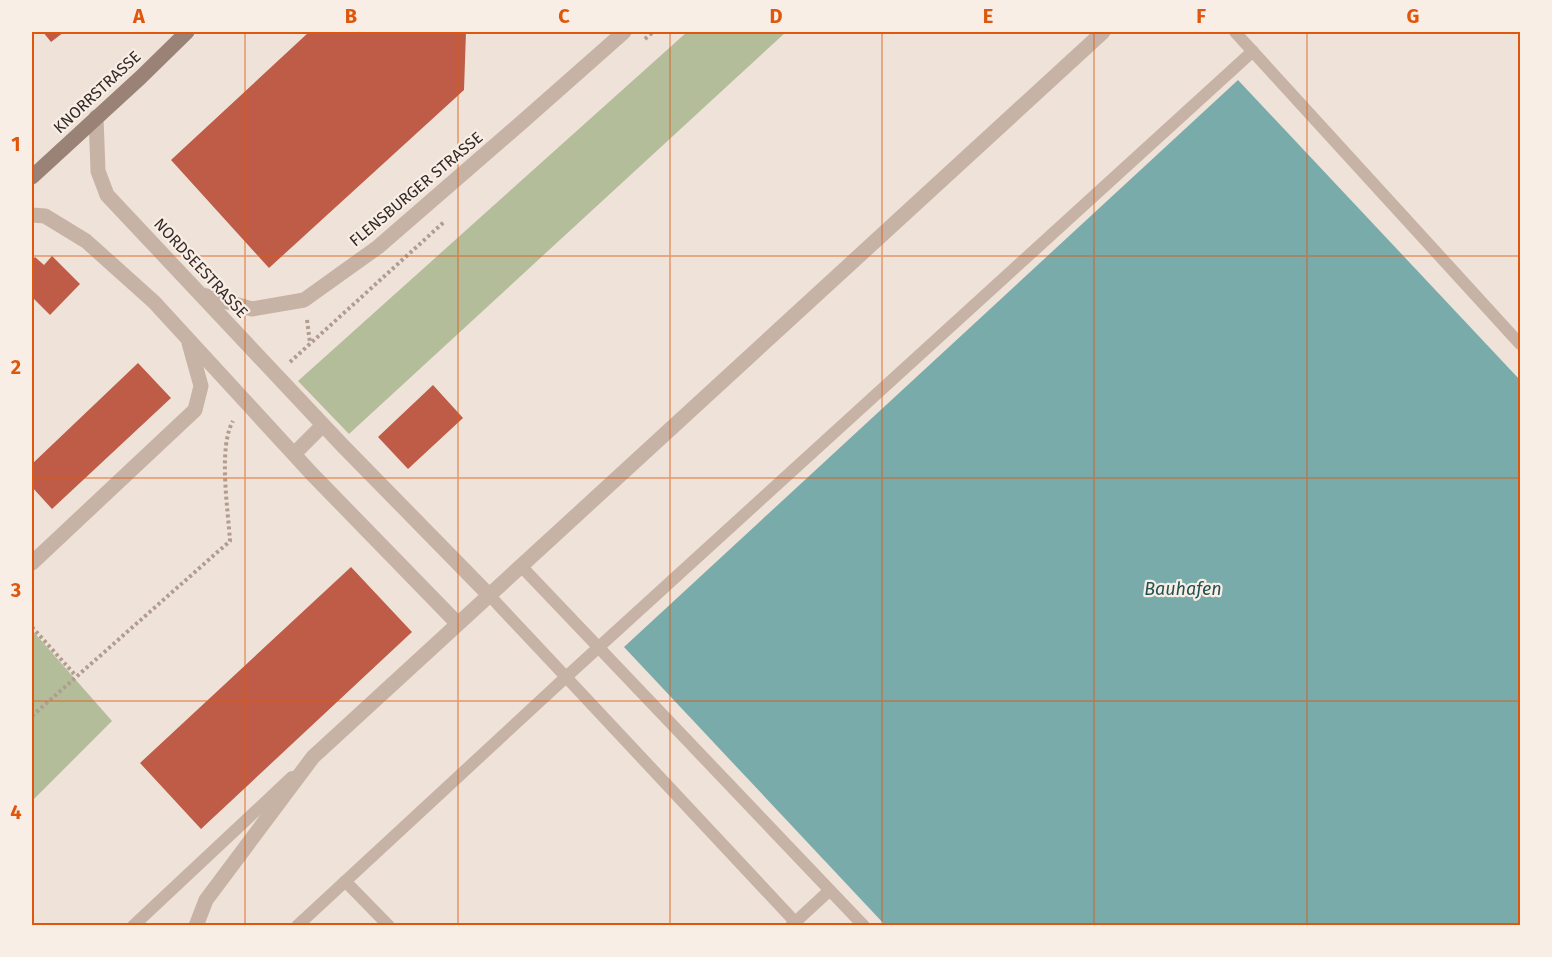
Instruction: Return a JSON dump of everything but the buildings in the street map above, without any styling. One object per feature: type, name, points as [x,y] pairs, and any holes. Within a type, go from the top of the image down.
[{"type":"main road","name":"KNORRSTRASSE","points":[[32,177],[187,32]]},
{"type":"street","name":"FLENSBURGER STRASSE","points":[[202,295],[252,309],[304,300],[378,247],[624,32]]},
{"type":"street","points":[[196,926],[206,900],[313,757],[1103,32]]},
{"type":"street","name":"NORDSEESTRASSE","points":[[96,117],[98,171],[107,195],[342,445],[489,596]]},
{"type":"street","points":[[32,215],[45,216],[86,241],[154,302],[312,474],[458,624]]},
{"type":"street","points":[[32,563],[195,410],[201,386],[189,340]]},
{"type":"street","points":[[294,454],[323,425]]},
{"type":"lane","points":[[1235,32],[1521,344]]},
{"type":"lane","points":[[297,926],[566,677],[1253,51]]},
{"type":"lane","points":[[521,566],[864,926]]},
{"type":"lane","points":[[489,596],[796,924],[830,890]]},
{"type":"lane","points":[[132,926],[313,757]]},
{"type":"lane","points":[[345,881],[388,926]]},
{"type":"path","points":[[276,374],[310,343]]},
{"type":"path","points":[[32,716],[230,541],[225,449],[228,429],[245,402]]},
{"type":"path","points":[[32,627],[76,676]]},
{"type":"green space","points":[[687,32],[786,32],[349,434],[298,381]]},
{"type":"green space","points":[[32,630],[112,721],[32,801]]},
{"type":"water","name":"Bauhafen","points":[[1238,80],[1520,380],[1520,925],[885,925],[624,647]]}]
